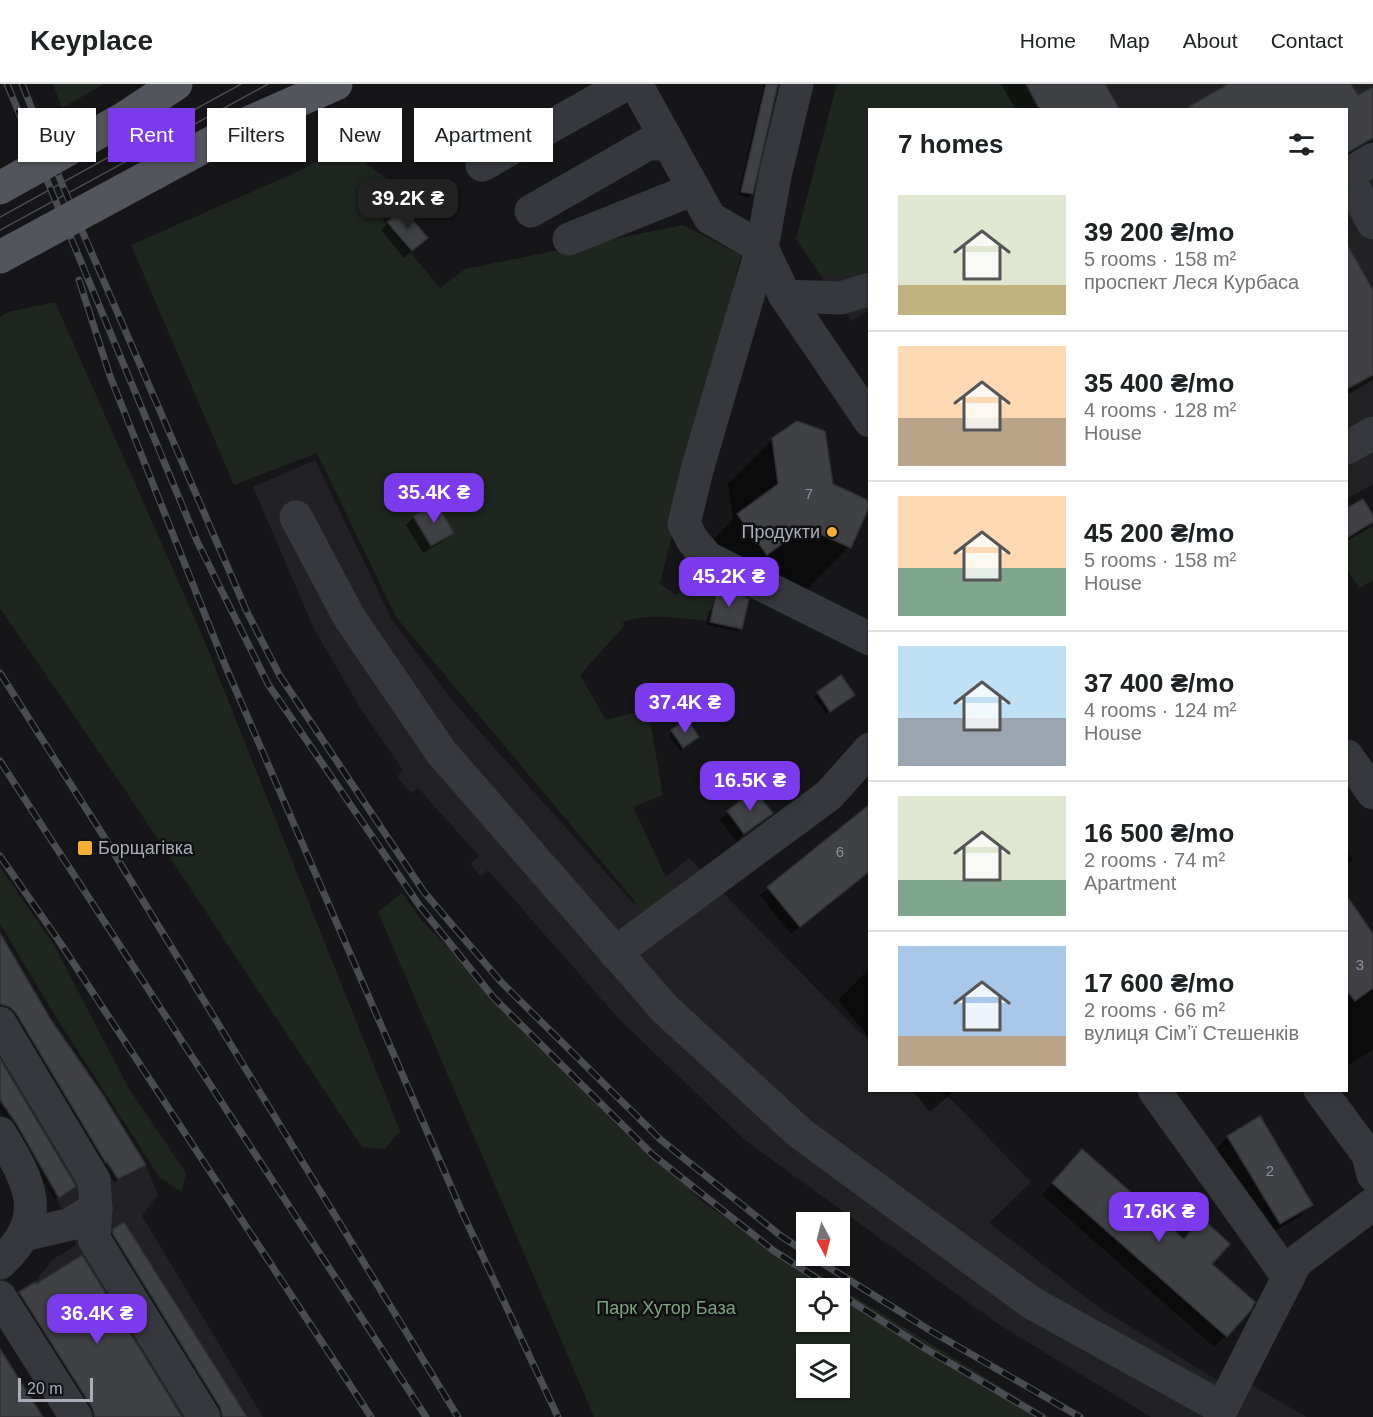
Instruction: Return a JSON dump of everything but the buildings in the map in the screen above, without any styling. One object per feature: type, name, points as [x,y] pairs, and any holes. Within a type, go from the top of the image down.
[{"type":"main road","points":[[0,188],[126,117],[176,84]]},
{"type":"main road","points":[[0,257],[250,122],[336,84]]},
{"type":"street","points":[[482,165],[626,84]]},
{"type":"street","points":[[636,84],[710,218],[762,248],[785,296],[868,418]]},
{"type":"street","points":[[797,84],[775,176],[762,248],[697,470],[684,524],[693,541],[708,558],[868,638]]},
{"type":"street","points":[[531,210],[648,144],[669,144]]},
{"type":"street","points":[[1348,174],[1373,159]]},
{"type":"street","points":[[1348,177],[1373,223]]},
{"type":"street","points":[[569,239],[694,189]]},
{"type":"street","points":[[785,296],[841,298],[868,290]]},
{"type":"street","points":[[1348,447],[1373,433]]},
{"type":"street","points":[[296,517],[349,617],[441,752],[664,1009],[810,1140],[1032,1303],[1222,1408],[1296,1262],[1373,1204]]},
{"type":"street","points":[[615,953],[829,795],[868,751]]},
{"type":"street","points":[[1348,757],[1373,793]]},
{"type":"street","points":[[0,1023],[93,1180],[96,1208],[94,1239],[204,1417]]},
{"type":"street","points":[[1155,1092],[1288,1277]]},
{"type":"street","points":[[1321,1092],[1371,1160]]},
{"type":"street","points":[[0,1263],[24,1235],[32,1208],[25,1178],[4,1150]]},
{"type":"street","points":[[24,1235],[71,1224],[96,1208]]},
{"type":"street","points":[[0,1297],[76,1417]]},
{"type":"shaded area","points":[[837,84],[1373,84],[1373,484],[1348,498],[1348,108],[868,108],[868,311],[851,321],[796,239]]},
{"type":"shaded area","points":[[315,460],[391,618],[457,706],[634,904],[689,858],[868,1039],[868,1092],[940,1092],[954,1102],[1031,1182],[989,1223],[1100,1308],[1219,1381],[1226,1371],[1307,1417],[1151,1417],[998,1324],[850,1217],[850,1212],[844,1212],[746,1141],[618,1018],[488,870],[481,876],[470,864],[479,856],[418,788],[411,793],[397,777],[403,770],[362,711],[314,629],[253,487]]},
{"type":"shaded area","points":[[0,933],[51,1020],[103,1095],[146,1165],[158,1195],[142,1216],[263,1417],[92,1417],[15,1294],[35,1282],[52,1260],[76,1245],[71,1224],[0,1105]]},
{"type":"green space","points":[[53,84],[104,84],[62,108]]},
{"type":"green space","points":[[837,84],[1026,84],[1039,108],[868,108],[868,275],[821,275],[796,239]]},
{"type":"green space","points":[[318,162],[366,162],[404,190],[380,216],[440,288],[465,269],[683,225],[741,255],[660,584],[676,595],[696,575],[718,586],[712,611],[709,610],[706,621],[651,617],[622,623],[625,625],[580,675],[606,720],[648,709],[663,795],[633,807],[678,903],[660,931],[396,617],[317,453],[234,485],[131,245]]},
{"type":"green space","points":[[55,302],[202,635],[400,1131],[385,1149],[362,1147],[121,784],[0,608],[0,317],[8,312]]},
{"type":"green space","points":[[1373,526],[1373,580],[1359,588],[1348,571],[1348,540]]},
{"type":"green space","points":[[0,867],[54,945],[128,1087],[186,1173],[182,1192],[160,1178],[56,1017],[0,924]]},
{"type":"green space","name":"Парк Хутор База","points":[[402,893],[422,921],[706,1205],[796,1261],[796,1266],[805,1266],[824,1278],[796,1278],[796,1332],[850,1332],[850,1294],[1049,1417],[594,1417],[378,912]]},
{"type":"tram line","points":[[0,217],[241,84]]},
{"type":"tram line","points":[[0,230],[268,84]]},
{"type":"railway","points":[[7,84],[197,541],[268,684],[419,905],[494,998],[653,1155],[774,1251],[816,1278]]},
{"type":"railway","points":[[22,84],[64,189],[247,612],[280,676],[424,892],[502,983],[661,1140],[796,1246]]},
{"type":"railway","points":[[79,280],[110,376],[225,665],[462,1212],[558,1417]]},
{"type":"railway","points":[[0,673],[106,840],[458,1417]]},
{"type":"railway","points":[[0,761],[426,1417]]},
{"type":"railway","points":[[0,856],[59,941],[371,1417]]},
{"type":"railway","points":[[827,1266],[931,1331],[1080,1417]]},
{"type":"railway","points":[[850,1300],[921,1346],[1042,1417]]},
{"type":"place","name":"Продукти","points":[[832,532]]},
{"type":"place","name":"Борщагівка","points":[[85,848]]}]
